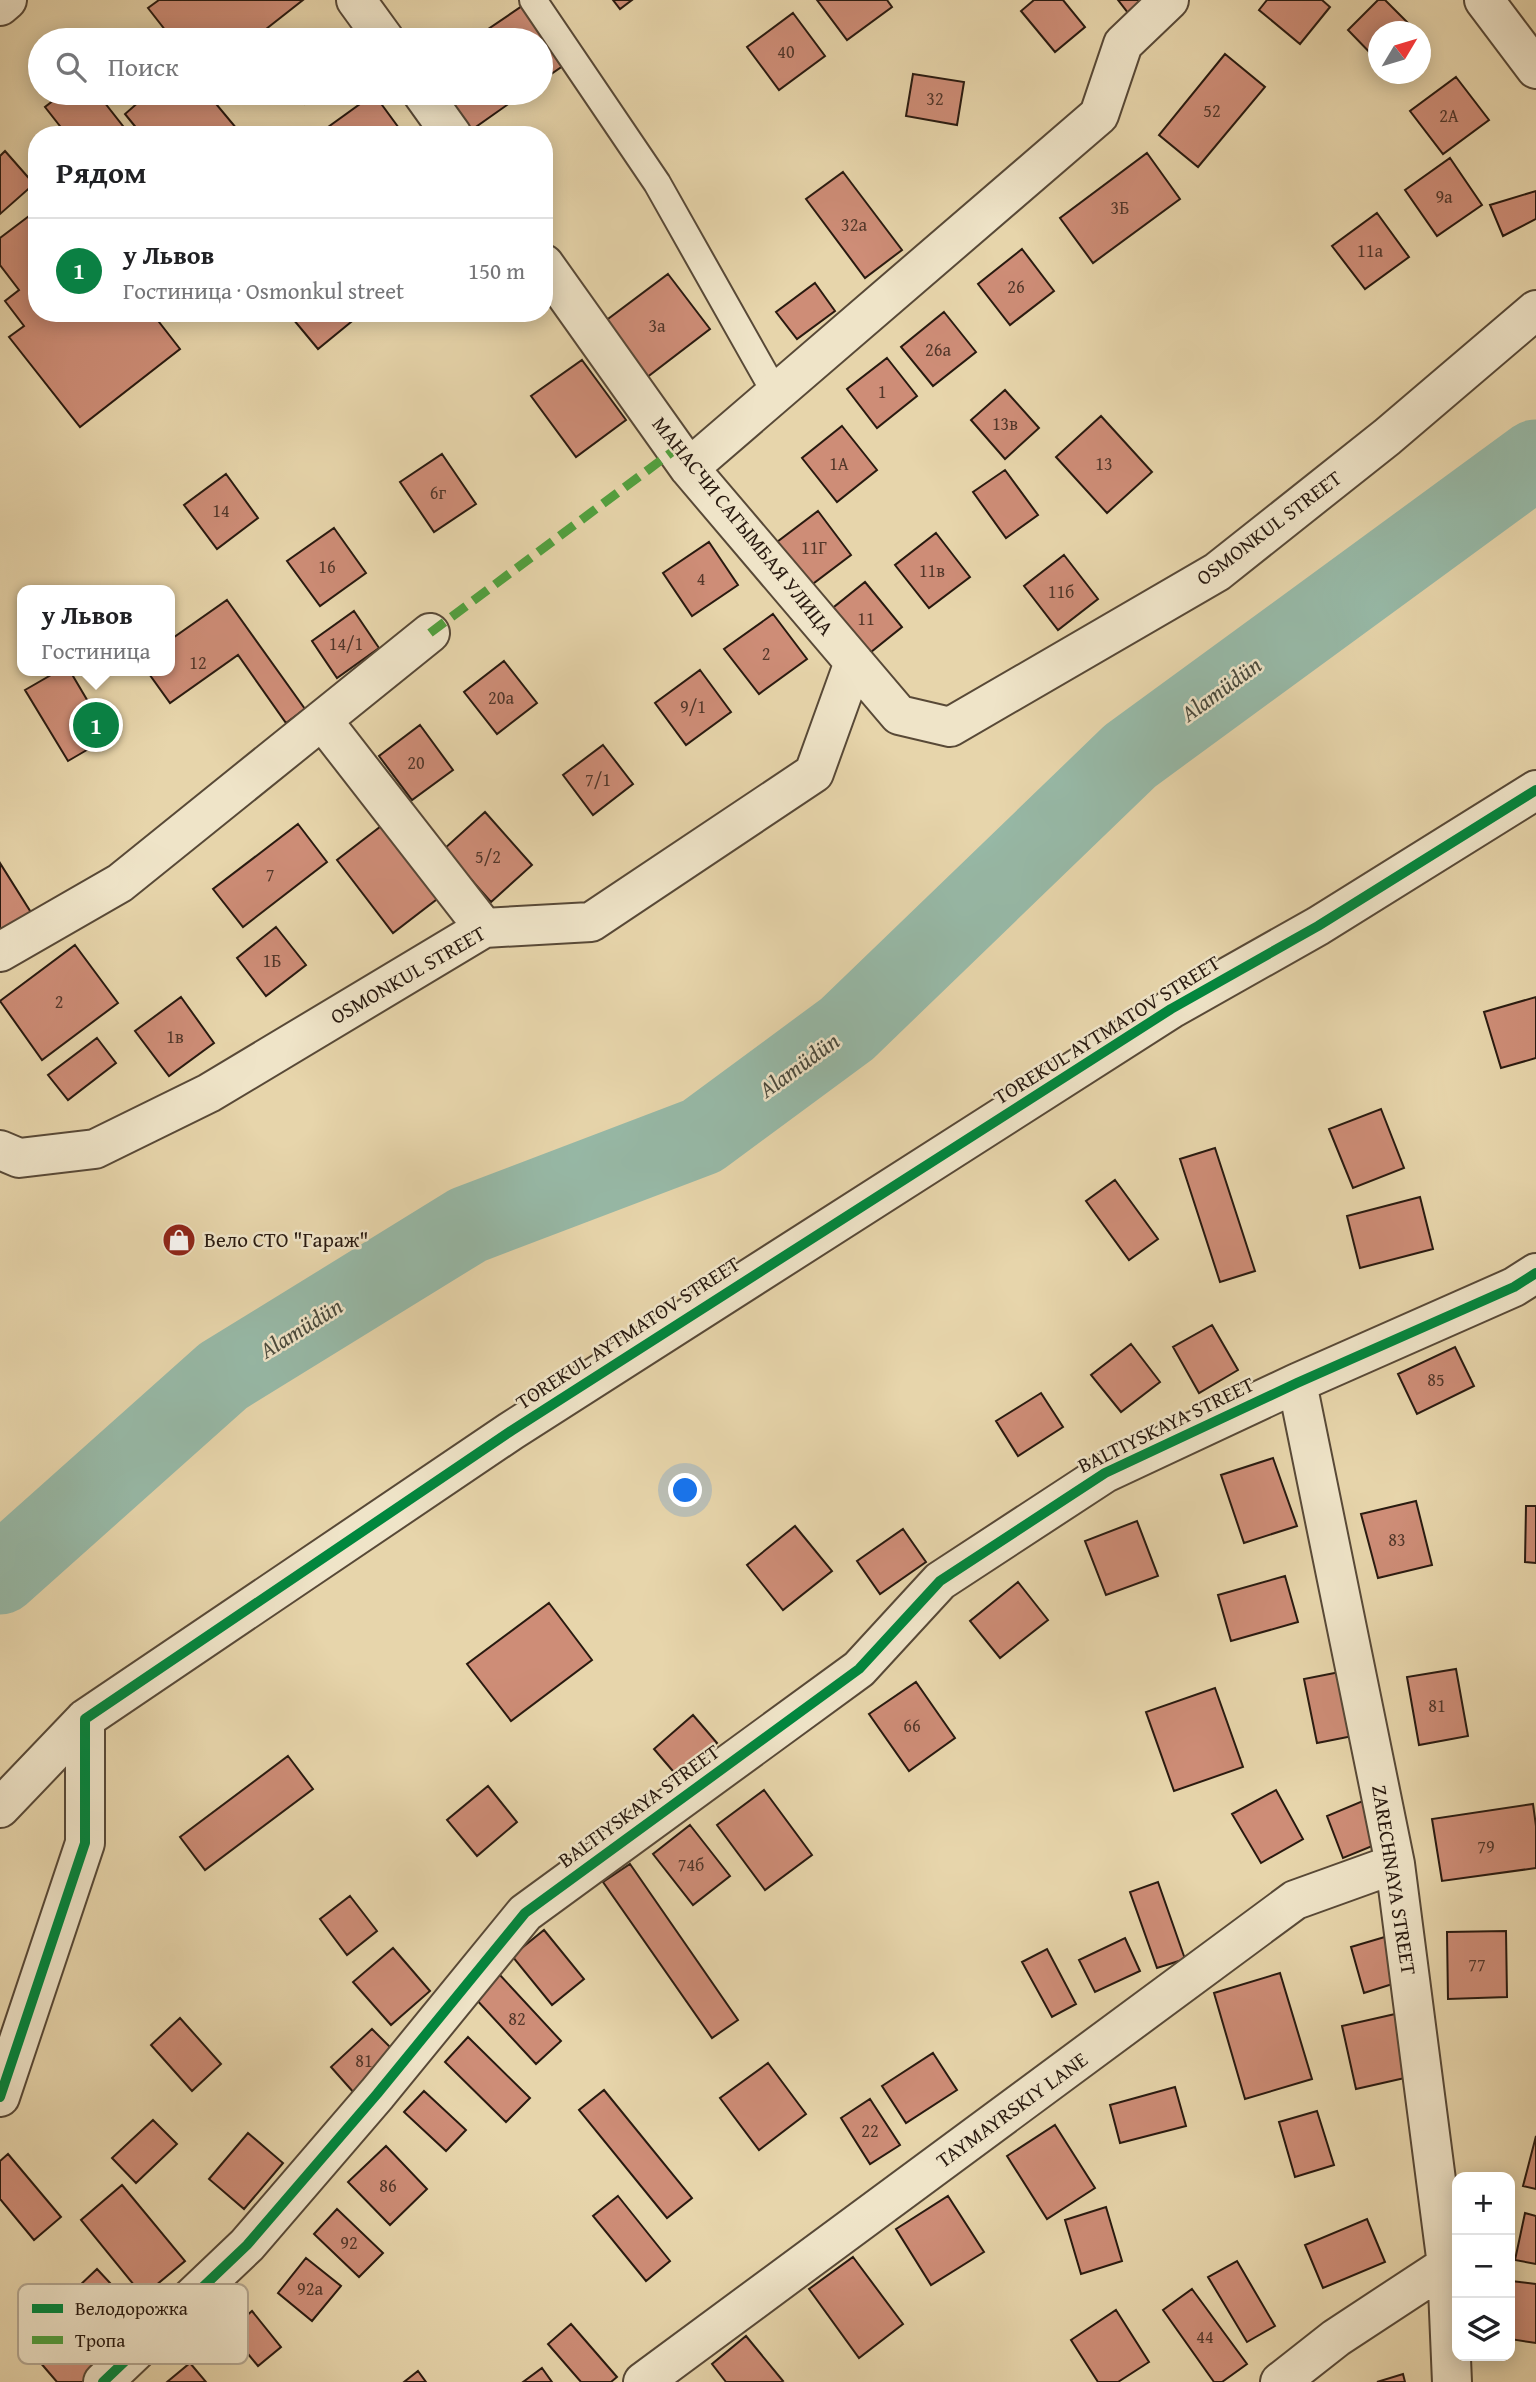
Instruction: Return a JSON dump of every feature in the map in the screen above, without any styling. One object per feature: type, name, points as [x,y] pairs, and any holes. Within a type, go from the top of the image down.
[{"type":"street","points":[[0,6],[7,0]]},
{"type":"street","points":[[356,0],[376,28]]},
{"type":"street","points":[[689,468],[1099,115],[1123,44],[1169,0]]},
{"type":"street","points":[[1484,0],[1536,69]]},
{"type":"street","points":[[431,105],[446,126]]},
{"type":"street","name":"МАНАСЧИ САГЫМБАЯ УЛИЦА","points":[[553,277],[689,468],[899,715]]},
{"type":"street","name":"OSMONKUL STREET","points":[[899,715],[950,727],[1217,572],[1387,437],[1536,310]]},
{"type":"street","points":[[0,951],[120,883],[430,633]]},
{"type":"street","name":"OSMONKUL STREET","points":[[0,1150],[19,1158],[95,1149],[209,1093],[484,928],[591,922],[814,773],[854,662]]},
{"type":"street","points":[[322,720],[484,928]]},
{"type":"street","name":"TOREKUL AYTMATOV STREET","points":[[0,1808],[85,1719],[500,1439],[1171,1009],[1318,926],[1536,790]]},
{"type":"street","name":"BALTIYSKAYA STREET","points":[[206,2284],[247,2245],[377,2094],[525,1913],[859,1669],[940,1581],[1105,1473],[1297,1383],[1514,1287],[1536,1273]]},
{"type":"street","name":"ZARECHNAYA STREET","points":[[1297,1383],[1395,1864],[1447,2266],[1452,2382]]},
{"type":"street","points":[[0,2097],[85,1843],[85,1719]]},
{"type":"street","name":"TAYMAYRSKIY LANE","points":[[643,2382],[1295,1900],[1395,1864]]},
{"type":"street","points":[[1280,2382],[1336,2338],[1447,2266]]},
{"type":"street","name":"BALTIYSKAYA STREET","points":[[103,2382],[122,2364]]},
{"type":"lane","points":[[533,0],[552,28]]},
{"type":"lane","points":[[553,30],[657,183],[776,394]]},
{"type":"building","points":[[159,0],[303,0],[267,28],[164,28],[148,8]]},
{"type":"building","points":[[613,0],[632,0],[620,9]]},
{"type":"building","points":[[817,0],[887,0],[892,7],[847,40]]},
{"type":"building","points":[[1034,0],[1063,0],[1085,27],[1055,52],[1021,11]]},
{"type":"building","points":[[1118,0],[1155,0],[1132,18]]},
{"type":"building","points":[[1267,0],[1322,0],[1330,7],[1300,44],[1259,10]]},
{"type":"building","points":[[1378,0],[1385,0],[1406,21],[1368,21],[1368,51],[1348,30]]},
{"type":"building","points":[[528,2],[547,28],[490,28]]},
{"type":"building","points":[[793,13],[825,56],[779,90],[747,47]]},
{"type":"building","points":[[553,37],[570,61],[553,73]]},
{"type":"building","points":[[1225,54],[1265,87],[1198,167],[1159,135]]},
{"type":"building","points":[[913,74],[964,82],[957,125],[906,116]]},
{"type":"building","points":[[1456,77],[1489,120],[1443,154],[1410,111]]},
{"type":"building","points":[[106,105],[123,126],[60,126],[45,107]]},
{"type":"building","points":[[135,105],[217,105],[234,126],[135,126],[125,114]]},
{"type":"building","points":[[359,105],[382,105],[397,126],[330,126]]},
{"type":"building","points":[[452,105],[507,105],[477,126],[466,126]]},
{"type":"building","points":[[5,151],[28,177],[28,189],[0,214],[0,156]]},
{"type":"building","points":[[1147,153],[1180,199],[1093,263],[1060,218]]},
{"type":"building","points":[[1450,158],[1482,205],[1437,236],[1405,190]]},
{"type":"building","points":[[843,172],[902,250],[865,278],[806,199]]},
{"type":"building","points":[[1536,191],[1536,219],[1503,236],[1490,205]]},
{"type":"building","points":[[1377,213],[1409,257],[1365,289],[1332,246]]},
{"type":"building","points":[[28,217],[28,322],[159,322],[180,349],[80,427],[9,337],[24,326],[5,301],[19,290],[0,265],[0,238]]},
{"type":"building","points":[[1022,249],[1054,291],[1010,325],[978,284]]},
{"type":"building","points":[[668,274],[710,329],[646,378],[604,322]]},
{"type":"building","points":[[815,283],[835,311],[797,339],[776,312]]},
{"type":"building","points":[[944,312],[976,352],[933,386],[901,347]]},
{"type":"building","points":[[296,322],[351,322],[318,349]]},
{"type":"building","points":[[887,358],[917,396],[877,428],[847,389]]},
{"type":"building","points":[[582,360],[626,420],[576,457],[531,396]]},
{"type":"building","points":[[1005,390],[1039,428],[1005,459],[971,420]]},
{"type":"building","points":[[1101,416],[1152,472],[1107,513],[1056,457]]},
{"type":"building","points":[[842,426],[877,470],[837,502],[802,458]]},
{"type":"building","points":[[442,454],[476,504],[434,532],[400,482]]},
{"type":"building","points":[[1005,470],[1038,515],[1006,538],[973,492]]},
{"type":"building","points":[[226,474],[258,518],[217,549],[184,505]]},
{"type":"building","points":[[818,511],[851,555],[810,586],[777,542]]},
{"type":"building","points":[[334,528],[366,573],[320,606],[287,561]]},
{"type":"building","points":[[936,533],[970,577],[929,608],[895,565]]},
{"type":"building","points":[[709,542],[738,585],[692,616],[663,573]]},
{"type":"building","points":[[1064,555],[1098,599],[1058,630],[1024,586]]},
{"type":"building","points":[[865,582],[902,627],[866,656],[829,611]]},
{"type":"building","points":[[227,600],[305,709],[286,723],[238,655],[170,703],[151,676],[175,676],[175,636]]},
{"type":"building","points":[[354,611],[379,648],[337,678],[312,641]]},
{"type":"building","points":[[773,614],[807,659],[759,694],[724,649]]},
{"type":"building","points":[[504,661],[537,703],[497,734],[464,692]]},
{"type":"building","points":[[700,670],[731,712],[686,745],[655,703]]},
{"type":"building","points":[[49,676],[73,676],[109,737],[68,761],[25,690]]},
{"type":"building","points":[[420,725],[453,770],[412,800],[379,756]]},
{"type":"building","points":[[603,745],[633,784],[593,815],[563,775]]},
{"type":"building","points":[[485,812],[532,865],[491,902],[444,849]]},
{"type":"building","points":[[389,820],[445,893],[393,933],[337,860]]},
{"type":"building","points":[[298,824],[327,862],[243,927],[213,889]]},
{"type":"building","points":[[0,863],[32,914],[0,934]]},
{"type":"building","points":[[276,927],[306,965],[266,996],[237,958]]},
{"type":"building","points":[[75,945],[118,1003],[42,1060],[0,1001]]},
{"type":"building","points":[[181,997],[214,1043],[169,1076],[135,1031]]},
{"type":"building","points":[[1536,997],[1536,1058],[1501,1068],[1484,1012]]},
{"type":"building","points":[[97,1038],[116,1063],[68,1100],[48,1075]]},
{"type":"building","points":[[1381,1109],[1404,1168],[1353,1188],[1329,1129]]},
{"type":"building","points":[[1215,1148],[1255,1271],[1220,1282],[1180,1159]]},
{"type":"building","points":[[1115,1180],[1158,1239],[1129,1260],[1086,1201]]},
{"type":"building","points":[[1420,1197],[1433,1249],[1360,1268],[1347,1216]]},
{"type":"building","points":[[1212,1325],[1238,1370],[1199,1393],[1173,1347]]},
{"type":"building","points":[[1131,1344],[1160,1382],[1121,1412],[1091,1375]]},
{"type":"building","points":[[1455,1347],[1474,1386],[1417,1414],[1398,1374]]},
{"type":"building","points":[[1041,1393],[1063,1427],[1018,1456],[996,1421]]},
{"type":"building","points":[[1273,1458],[1297,1526],[1244,1543],[1221,1475]]},
{"type":"building","points":[[1416,1501],[1432,1565],[1378,1578],[1361,1514]]},
{"type":"building","points":[[1526,1506],[1536,1506],[1536,1563],[1525,1562]]},
{"type":"building","points":[[1137,1521],[1158,1576],[1106,1595],[1085,1541]]},
{"type":"building","points":[[795,1526],[832,1571],[783,1610],[747,1565]]},
{"type":"building","points":[[903,1529],[926,1562],[880,1594],[857,1561]]},
{"type":"building","points":[[1285,1576],[1298,1622],[1231,1641],[1218,1595]]},
{"type":"building","points":[[1018,1582],[1048,1620],[1000,1658],[970,1621]]},
{"type":"building","points":[[549,1603],[592,1660],[511,1721],[467,1664]]},
{"type":"building","points":[[1456,1669],[1468,1736],[1419,1745],[1407,1677]]},
{"type":"building","points":[[1350,1670],[1363,1734],[1317,1743],[1304,1679]]},
{"type":"building","points":[[916,1682],[955,1738],[909,1771],[869,1714]]},
{"type":"building","points":[[1215,1688],[1243,1767],[1174,1791],[1146,1712]]},
{"type":"building","points":[[693,1715],[717,1743],[678,1777],[654,1749]]},
{"type":"building","points":[[288,1756],[313,1789],[205,1870],[180,1837]]},
{"type":"building","points":[[488,1786],[517,1822],[477,1856],[447,1820]]},
{"type":"building","points":[[764,1790],[812,1855],[765,1890],[717,1825]]},
{"type":"building","points":[[1276,1790],[1303,1839],[1261,1863],[1232,1814]]},
{"type":"building","points":[[1370,1798],[1387,1840],[1343,1858],[1327,1816]]},
{"type":"building","points":[[1533,1804],[1536,1868],[1442,1881],[1432,1819]]},
{"type":"building","points":[[690,1825],[730,1876],[693,1905],[653,1854]]},
{"type":"building","points":[[630,1864],[738,2020],[712,2038],[603,1882]]},
{"type":"building","points":[[1158,1882],[1185,1959],[1157,1968],[1130,1892]]},
{"type":"building","points":[[350,1896],[377,1931],[347,1955],[320,1919]]},
{"type":"building","points":[[544,1930],[584,1979],[552,2005],[512,1956]]},
{"type":"building","points":[[1506,1931],[1507,1997],[1448,1999],[1447,1932]]},
{"type":"building","points":[[1388,1936],[1402,1981],[1364,1993],[1351,1947]]},
{"type":"building","points":[[1125,1938],[1140,1971],[1095,1992],[1079,1960]]},
{"type":"building","points":[[393,1948],[430,1991],[391,2025],[353,1982]]},
{"type":"building","points":[[1047,1949],[1076,2004],[1052,2017],[1022,1962]]},
{"type":"building","points":[[1280,1973],[1312,2079],[1245,2099],[1214,1993]]},
{"type":"building","points":[[499,1974],[561,2041],[536,2064],[474,1997]]},
{"type":"building","points":[[1404,2012],[1418,2075],[1356,2089],[1342,2026]]},
{"type":"building","points":[[180,2018],[221,2064],[192,2091],[151,2045]]},
{"type":"building","points":[[372,2029],[397,2054],[355,2094],[331,2067]]},
{"type":"building","points":[[468,2037],[530,2098],[506,2122],[445,2062]]},
{"type":"building","points":[[933,2053],[957,2090],[906,2123],[882,2086]]},
{"type":"building","points":[[768,2063],[806,2114],[759,2150],[720,2098]]},
{"type":"building","points":[[1175,2087],[1186,2126],[1120,2143],[1110,2105]]},
{"type":"building","points":[[604,2090],[692,2198],[667,2218],[579,2110]]},
{"type":"building","points":[[424,2091],[466,2130],[446,2151],[404,2112]]},
{"type":"building","points":[[870,2099],[900,2145],[870,2164],[841,2118]]},
{"type":"building","points":[[1317,2111],[1334,2165],[1295,2177],[1279,2122]]},
{"type":"building","points":[[153,2120],[177,2144],[136,2183],[112,2158]]},
{"type":"building","points":[[1055,2125],[1095,2188],[1047,2219],[1007,2156]]},
{"type":"building","points":[[248,2133],[283,2163],[244,2209],[209,2179]]},
{"type":"building","points":[[1536,2136],[1536,2189],[1523,2186]]},
{"type":"building","points":[[386,2146],[427,2189],[390,2225],[348,2182]]},
{"type":"building","points":[[8,2154],[61,2217],[34,2240],[0,2199],[0,2161]]},
{"type":"building","points":[[122,2185],[185,2261],[157,2284],[133,2284],[81,2220]]},
{"type":"building","points":[[618,2196],[670,2261],[646,2281],[593,2216]]},
{"type":"building","points":[[948,2196],[984,2252],[931,2285],[896,2229]]},
{"type":"building","points":[[1106,2207],[1122,2261],[1081,2274],[1065,2220]]},
{"type":"building","points":[[337,2209],[383,2253],[359,2277],[314,2234]]},
{"type":"building","points":[[1525,2213],[1536,2216],[1536,2264],[1515,2260]]},
{"type":"building","points":[[1367,2219],[1385,2262],[1323,2288],[1305,2245]]},
{"type":"building","points":[[853,2257],[903,2324],[859,2358],[809,2289]]},
{"type":"building","points":[[306,2258],[341,2286],[312,2321],[278,2293]]},
{"type":"building","points":[[1237,2261],[1275,2326],[1247,2342],[1208,2277]]},
{"type":"building","points":[[97,2269],[111,2284],[81,2284]]},
{"type":"building","points":[[1515,2281],[1536,2284],[1536,2343],[1515,2340]]},
{"type":"building","points":[[1192,2289],[1247,2364],[1222,2382],[1214,2382],[1163,2310]]},
{"type":"building","points":[[1116,2310],[1149,2362],[1118,2382],[1098,2382],[1071,2340]]},
{"type":"building","points":[[252,2311],[281,2347],[258,2366],[248,2354],[248,2314]]},
{"type":"building","points":[[571,2324],[617,2377],[611,2382],[581,2382],[548,2344]]},
{"type":"building","points":[[746,2336],[783,2381],[726,2382],[712,2364]]},
{"type":"building","points":[[42,2364],[101,2364],[107,2371],[94,2382],[57,2382]]},
{"type":"building","points":[[191,2364],[206,2382],[167,2382]]},
{"type":"building","points":[[542,2368],[552,2382],[523,2382]]},
{"type":"building","points":[[418,2371],[426,2382],[404,2382]]},
{"type":"building","points":[[1403,2374],[1405,2382],[1377,2382]]},
{"type":"waterway","name":"Alamüdün","points":[[0,1575],[223,1376],[468,1225],[702,1136],[847,1029],[1130,756],[1536,459]]},
{"type":"marked path","points":[[430,633],[676,449]]},
{"type":"cycle path","points":[[0,2097],[85,1843],[85,1719],[511,1431],[1171,1009],[1318,926],[1536,790]]},
{"type":"cycle path","points":[[206,2284],[247,2245],[377,2094],[525,1913],[859,1669],[940,1581],[1105,1473],[1297,1383],[1514,1287],[1536,1273]]},
{"type":"cycle path","points":[[103,2382],[122,2364]]},
{"type":"place","name":"у Львов","points":[[96,725]]},
{"type":"place","name":"Вело СТО \"Гараж\"","points":[[179,1240]]}]
